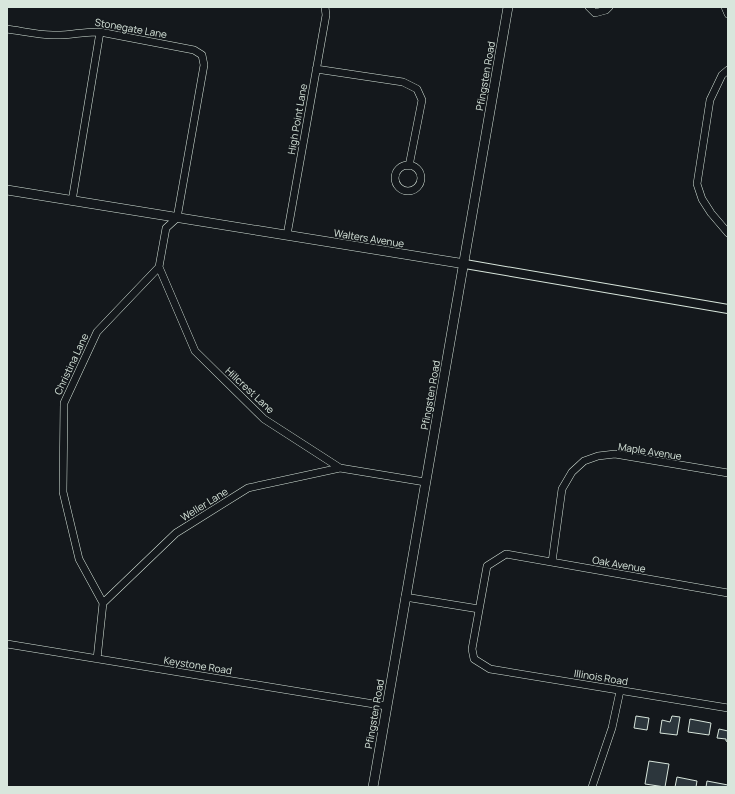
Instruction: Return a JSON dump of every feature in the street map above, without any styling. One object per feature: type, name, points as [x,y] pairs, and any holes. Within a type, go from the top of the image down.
[{"type":"main road","name":"Pfingsten Road","points":[[372,787],[425,482],[465,264],[508,7]]},
{"type":"main road","name":"Walters Avenue","points":[[7,190],[465,264]]},
{"type":"street","name":"High Point Lane","points":[[287,235],[326,15],[325,7]]},
{"type":"street","points":[[589,7],[595,13],[606,10],[609,7]]},
{"type":"street","points":[[725,7],[728,14]]},
{"type":"street","name":"Stonegate Lane","points":[[7,29],[52,36],[68,35],[84,31],[100,32],[194,50],[202,55],[204,65],[177,218]]},
{"type":"street","points":[[72,201],[100,32]]},
{"type":"street","points":[[316,69],[402,82],[417,89],[422,100],[409,166]]},
{"type":"street","points":[[728,70],[722,75],[710,100],[697,184],[702,199],[711,213],[728,233]]},
{"type":"street","points":[[159,267],[166,228],[177,218]]},
{"type":"street","name":"Walters Avenue","points":[[465,264],[728,308]]},
{"type":"street","name":"Hillcrest Lane","points":[[159,267],[195,351],[264,419],[340,468],[425,482]]},
{"type":"street","name":"Christina Lane","points":[[102,603],[79,559],[64,492],[64,403],[97,332],[159,267]]},
{"type":"street","name":"Maple Avenue","points":[[552,562],[562,488],[572,472],[584,461],[598,456],[615,454],[728,473]]},
{"type":"street","name":"Weller Lane","points":[[102,603],[176,533],[248,488],[340,468]]},
{"type":"street","name":"Oak Avenue","points":[[479,609],[487,566],[506,554],[728,592]]},
{"type":"street","points":[[405,597],[479,609]]},
{"type":"street","points":[[97,659],[102,603]]},
{"type":"street","name":"Illinois Road","points":[[479,609],[472,649],[474,659],[490,669],[728,708]]},
{"type":"street","name":"Keystone Road","points":[[7,644],[386,706]]},
{"type":"street","points":[[592,787],[612,728],[620,691]]},
{"type":"building","points":[[636,716],[649,718],[647,730],[634,728]]},
{"type":"building","points":[[672,716],[680,717],[677,735],[660,733],[662,720],[670,722]]},
{"type":"building","points":[[690,719],[711,723],[709,735],[688,732]]},
{"type":"building","points":[[719,729],[728,731],[728,742],[726,739],[717,738]]},
{"type":"building","points":[[649,761],[669,764],[665,787],[645,784]]},
{"type":"building","points":[[677,777],[697,781],[696,787],[675,787]]},
{"type":"building","points":[[707,781],[728,785],[728,787],[706,787]]}]
